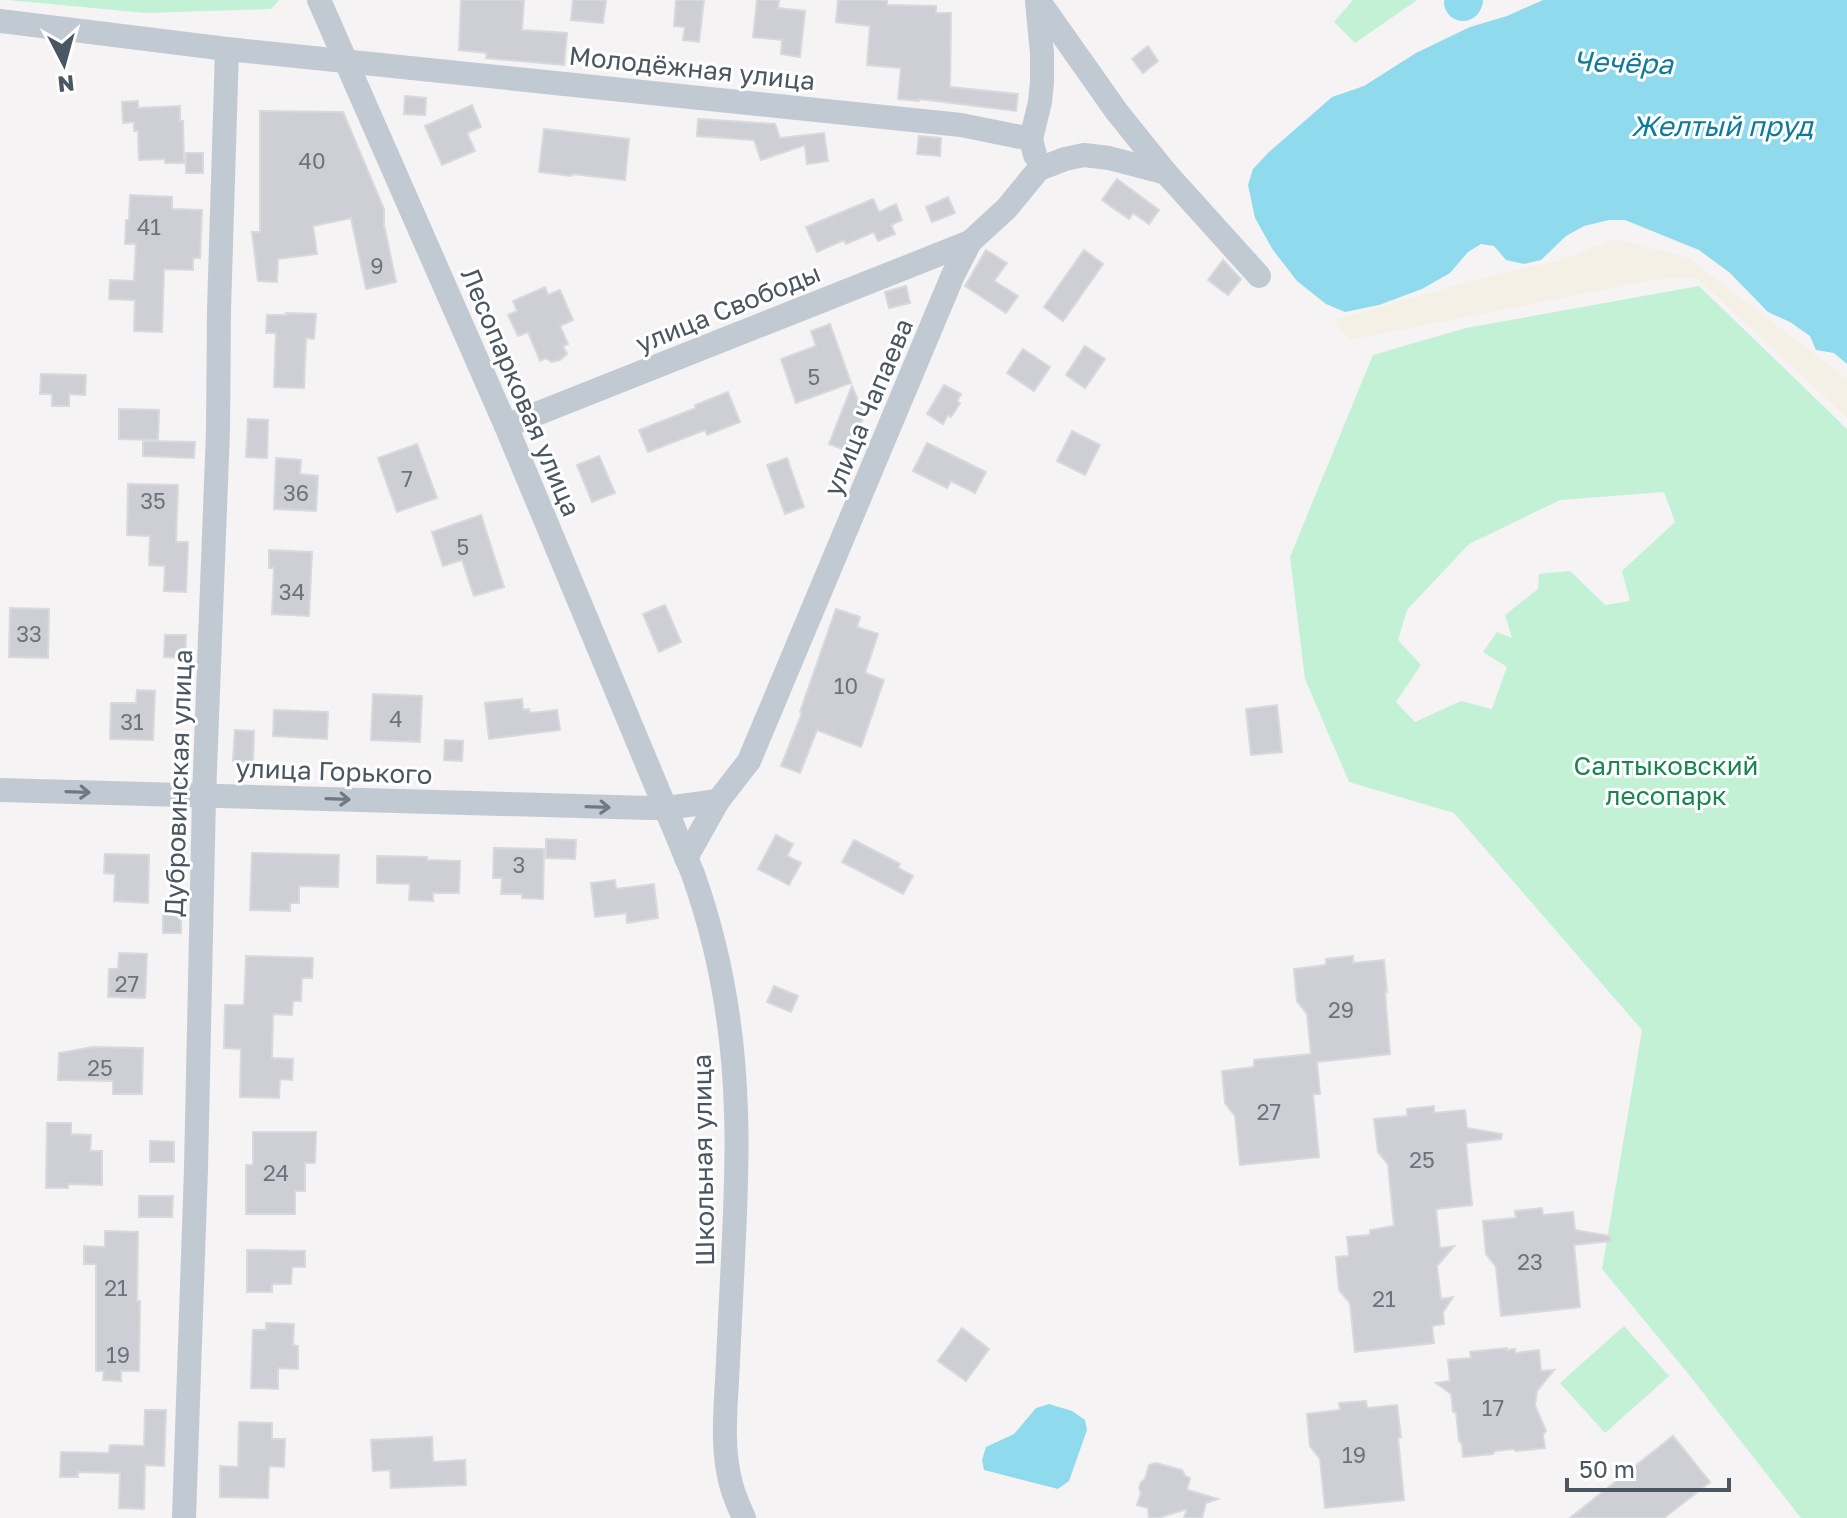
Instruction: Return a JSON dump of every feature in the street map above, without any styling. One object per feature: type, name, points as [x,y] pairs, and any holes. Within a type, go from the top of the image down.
[{"type":"street","points":[[1037,0],[1042,82],[1031,139],[1039,169],[1084,155],[1109,158],[1166,173]]},
{"type":"street","points":[[1037,0],[1117,112],[1166,173],[1259,276]]},
{"type":"street","name":"Лесопарковая улица","points":[[326,3],[347,60],[506,426],[666,808]]},
{"type":"street","name":"Молодёжная улица","points":[[0,21],[227,49],[961,125],[1031,139]]},
{"type":"street","name":"Дубровинская улица","points":[[184,1518],[227,49]]},
{"type":"street","name":"улица Чапаева","points":[[686,858],[718,801],[749,761],[953,275],[970,242],[1007,208],[1039,169]]},
{"type":"street","name":"улица Свободы","points":[[506,426],[970,242]]},
{"type":"street","name":"улица Горького","points":[[0,790],[666,808]]},
{"type":"street","points":[[666,808],[718,801]]},
{"type":"street","name":"Школьная улица","points":[[666,808],[707,912],[716,949],[733,1065],[736,1162],[726,1440],[730,1483],[744,1518]]},
{"type":"green space","points":[[8,0],[279,0],[271,9],[146,13]]},
{"type":"green space","points":[[1353,0],[1417,0],[1355,43],[1334,22]]},
{"type":"green space","name":"Салтыковский лесопарк","points":[[1699,286],[1847,429],[1847,1518],[1801,1518],[1602,1269],[1642,1030],[1454,813],[1349,782],[1305,679],[1290,557],[1373,355],[1466,328]],"holes":[[[1664,492],[1675,522],[1622,571],[1630,601],[1605,605],[1570,571],[1539,574],[1538,589],[1505,615],[1512,638],[1497,632],[1483,652],[1507,667],[1492,709],[1461,701],[1415,722],[1396,702],[1421,665],[1398,640],[1407,610],[1469,544],[1560,500]]]},
{"type":"green space","points":[[1624,1326],[1669,1376],[1605,1433],[1560,1383]]},
{"type":"sand","points":[[1614,239],[1689,258],[1847,379],[1847,418],[1696,277],[1652,280],[1349,340],[1333,320],[1498,274],[1558,261]]},
{"type":"water","name":"Желтый пруд","points":[[1543,0],[1847,0],[1847,364],[1834,353],[1816,350],[1810,336],[1768,312],[1730,273],[1699,250],[1625,220],[1584,226],[1566,236],[1541,260],[1524,264],[1506,260],[1494,246],[1481,244],[1468,252],[1450,273],[1422,289],[1379,305],[1345,312],[1326,304],[1297,281],[1273,250],[1255,218],[1248,185],[1253,169],[1332,97],[1364,86],[1416,53],[1470,27],[1507,16]]},
{"type":"water","points":[[1049,1404],[1072,1411],[1085,1420],[1087,1430],[1069,1481],[1058,1489],[984,1470],[982,1460],[986,1447],[1014,1434],[1036,1408]]},
{"type":"building","points":[[461,0],[524,0],[522,30],[567,33],[564,65],[486,58],[487,53],[459,50]]},
{"type":"building","points":[[573,0],[606,0],[603,23],[571,20]]},
{"type":"building","points":[[676,0],[704,0],[699,42],[683,40],[685,27],[674,26]]},
{"type":"building","points":[[757,0],[779,0],[778,8],[805,11],[800,57],[781,54],[782,40],[753,37]]},
{"type":"building","points":[[838,0],[887,0],[887,5],[936,6],[936,13],[951,13],[950,87],[1018,94],[1016,111],[898,99],[901,68],[867,65],[870,26],[836,22]]},
{"type":"building","points":[[1148,46],[1158,61],[1143,73],[1132,59]]},
{"type":"building","points":[[405,96],[426,98],[425,115],[404,114]]},
{"type":"building","points":[[138,101],[138,108],[180,106],[184,163],[165,163],[165,159],[139,160],[138,131],[134,131],[134,122],[123,123],[122,102]]},
{"type":"building","points":[[472,105],[481,127],[467,133],[475,151],[442,165],[425,126]]},
{"type":"building","points":[[260,111],[343,112],[384,209],[384,225],[396,282],[366,289],[351,218],[313,226],[317,254],[278,259],[277,282],[258,281],[252,232],[260,232]]},
{"type":"building","points":[[698,119],[775,124],[780,138],[824,133],[828,161],[807,164],[805,145],[761,160],[754,140],[697,136]]},
{"type":"building","points":[[544,129],[629,139],[625,180],[539,172]]},
{"type":"building","points":[[919,136],[941,138],[940,156],[917,154]]},
{"type":"building","points":[[186,153],[203,153],[203,173],[186,173]]},
{"type":"building","points":[[1117,179],[1159,210],[1149,224],[1133,213],[1129,219],[1102,200]]},
{"type":"building","points":[[130,195],[172,197],[172,209],[202,210],[200,258],[193,258],[193,270],[164,269],[162,332],[134,331],[135,300],[109,299],[110,280],[134,281],[136,244],[125,244]]},
{"type":"building","points":[[948,197],[955,213],[932,222],[926,207]]},
{"type":"building","points":[[873,199],[879,212],[896,204],[902,220],[891,225],[895,234],[878,241],[874,232],[817,252],[806,227]]},
{"type":"building","points":[[986,250],[1007,263],[994,281],[1018,296],[1006,313],[965,286]]},
{"type":"building","points":[[1084,250],[1103,264],[1063,321],[1044,307]]},
{"type":"building","points":[[1223,260],[1241,279],[1228,295],[1208,280]]},
{"type":"building","points":[[906,286],[910,303],[889,308],[885,292]]},
{"type":"building","points":[[545,287],[548,295],[560,290],[573,320],[560,326],[568,344],[563,346],[567,354],[551,362],[546,358],[540,361],[528,332],[518,336],[508,315],[517,311],[513,301]]},
{"type":"building","points":[[316,314],[314,339],[306,338],[304,388],[274,387],[276,333],[266,333],[267,315]]},
{"type":"building","points":[[830,324],[851,383],[796,403],[781,359],[816,346],[811,331]]},
{"type":"building","points":[[1085,346],[1105,359],[1085,388],[1066,375]]},
{"type":"building","points":[[1023,349],[1050,367],[1034,391],[1007,373]]},
{"type":"building","points":[[41,374],[86,375],[85,395],[69,394],[69,406],[52,406],[52,394],[40,394]]},
{"type":"building","points":[[944,385],[961,394],[957,401],[960,403],[943,424],[927,414]]},
{"type":"building","points":[[852,386],[864,415],[850,452],[829,444]]},
{"type":"building","points":[[728,392],[740,422],[707,435],[705,430],[648,452],[639,430]]},
{"type":"building","points":[[119,409],[159,410],[158,440],[119,439]]},
{"type":"building","points":[[248,419],[268,420],[267,458],[246,457]]},
{"type":"building","points":[[1072,431],[1100,445],[1085,475],[1057,461]]},
{"type":"building","points":[[143,441],[195,442],[194,458],[143,456]]},
{"type":"building","points":[[927,443],[986,472],[975,493],[951,481],[947,488],[913,471]]},
{"type":"building","points":[[417,444],[437,498],[397,512],[378,458]]},
{"type":"building","points":[[599,456],[615,493],[592,502],[577,465]]},
{"type":"building","points":[[276,458],[301,460],[300,474],[318,476],[316,511],[274,509]]},
{"type":"building","points":[[787,458],[804,507],[785,514],[767,465]]},
{"type":"building","points":[[128,484],[178,485],[176,542],[188,542],[186,592],[164,591],[165,566],[149,565],[150,536],[127,535]]},
{"type":"building","points":[[481,515],[504,587],[474,596],[462,560],[443,566],[432,532]]},
{"type":"building","points":[[269,550],[312,552],[309,616],[272,614],[274,568],[269,568]]},
{"type":"building","points":[[665,605],[681,642],[659,652],[643,614]]},
{"type":"building","points":[[10,608],[49,609],[48,658],[9,657]]},
{"type":"building","points":[[836,609],[860,617],[857,627],[878,634],[865,673],[884,680],[861,747],[817,730],[800,773],[781,766]]},
{"type":"building","points":[[165,635],[186,635],[185,658],[164,657]]},
{"type":"building","points":[[137,690],[155,691],[153,740],[110,739],[111,703],[136,703]]},
{"type":"building","points":[[373,694],[422,696],[420,742],[371,740]]},
{"type":"building","points":[[522,699],[523,710],[529,709],[530,713],[557,710],[560,730],[489,739],[485,703]]},
{"type":"building","points":[[1277,705],[1282,752],[1251,755],[1246,709]]},
{"type":"building","points":[[274,710],[328,712],[327,739],[273,736]]},
{"type":"building","points":[[235,730],[254,731],[253,762],[233,761]]},
{"type":"building","points":[[445,740],[463,741],[462,761],[444,760]]},
{"type":"building","points":[[776,835],[793,844],[787,856],[801,863],[789,885],[758,869]]},
{"type":"building","points":[[546,839],[576,840],[575,859],[546,858]]},
{"type":"building","points":[[854,840],[900,864],[898,868],[913,876],[903,894],[842,862]]},
{"type":"building","points":[[494,848],[544,849],[543,899],[522,898],[522,894],[501,894],[502,878],[493,878]]},
{"type":"building","points":[[252,853],[339,855],[338,887],[299,886],[299,903],[290,903],[290,911],[250,910]]},
{"type":"building","points":[[105,854],[149,855],[148,903],[114,901],[115,874],[104,873]]},
{"type":"building","points":[[377,856],[460,861],[459,893],[433,893],[433,901],[409,900],[410,884],[377,883]]},
{"type":"building","points":[[615,880],[616,889],[654,884],[658,918],[627,923],[626,913],[595,917],[591,883]]},
{"type":"building","points":[[163,914],[181,914],[181,933],[163,933]]},
{"type":"building","points":[[119,953],[147,954],[145,998],[108,997],[109,969],[118,969]]},
{"type":"building","points":[[246,956],[313,958],[312,978],[302,978],[301,1001],[293,1001],[292,1015],[273,1014],[272,1058],[293,1059],[292,1080],[280,1079],[279,1098],[240,1097],[241,1049],[224,1048],[225,1005],[244,1005]]},
{"type":"building","points":[[1353,956],[1353,963],[1384,960],[1390,1054],[1317,1062],[1320,1094],[1313,1094],[1319,1157],[1240,1165],[1235,1116],[1225,1103],[1222,1071],[1254,1067],[1254,1060],[1311,1054],[1307,1014],[1297,1001],[1294,969],[1326,965],[1326,959]]},
{"type":"building","points":[[774,986],[798,996],[791,1012],[767,1002]]},
{"type":"building","points":[[93,1047],[143,1048],[142,1094],[113,1094],[113,1081],[58,1080],[59,1053]]},
{"type":"building","points":[[1434,1106],[1434,1113],[1465,1110],[1467,1128],[1502,1134],[1501,1139],[1466,1143],[1472,1205],[1436,1209],[1440,1248],[1454,1246],[1437,1266],[1441,1299],[1453,1297],[1443,1312],[1444,1324],[1432,1326],[1434,1343],[1355,1352],[1350,1303],[1339,1290],[1336,1257],[1349,1256],[1347,1237],[1370,1235],[1370,1230],[1394,1226],[1388,1164],[1378,1152],[1374,1119],[1407,1116],[1407,1109]]},
{"type":"building","points":[[47,1123],[71,1123],[71,1134],[91,1135],[90,1151],[102,1151],[102,1185],[68,1184],[68,1188],[46,1188]]},
{"type":"building","points":[[253,1132],[316,1132],[315,1163],[305,1163],[305,1191],[295,1191],[295,1214],[246,1214],[246,1165],[253,1165]]},
{"type":"building","points":[[150,1141],[174,1142],[174,1162],[150,1162]]},
{"type":"building","points":[[139,1196],[173,1196],[172,1217],[139,1217]]},
{"type":"building","points":[[1542,1208],[1543,1215],[1573,1212],[1575,1230],[1610,1236],[1610,1241],[1574,1245],[1580,1307],[1501,1316],[1496,1267],[1486,1254],[1483,1221],[1516,1218],[1515,1211]]},
{"type":"building","points":[[105,1231],[138,1232],[139,1371],[121,1371],[121,1381],[103,1380],[104,1371],[96,1371],[96,1264],[84,1264],[84,1246],[105,1247]]},
{"type":"building","points":[[247,1250],[305,1251],[305,1267],[292,1267],[291,1284],[272,1284],[272,1292],[247,1292]]},
{"type":"building","points":[[266,1323],[294,1324],[293,1345],[298,1346],[298,1369],[278,1368],[278,1389],[251,1388],[253,1330],[266,1330]]},
{"type":"building","points":[[962,1328],[989,1349],[966,1381],[938,1361]]},
{"type":"building","points":[[1515,1349],[1515,1353],[1539,1350],[1541,1371],[1554,1370],[1537,1391],[1535,1405],[1546,1431],[1543,1435],[1545,1448],[1513,1449],[1463,1457],[1451,1394],[1436,1383],[1450,1381],[1448,1360],[1471,1358],[1470,1352]]},
{"type":"building","points":[[1366,1401],[1367,1408],[1397,1405],[1404,1500],[1325,1508],[1320,1459],[1310,1446],[1307,1414],[1340,1410],[1339,1403]]},
{"type":"building","points":[[145,1410],[166,1410],[164,1466],[145,1465],[144,1509],[119,1508],[120,1473],[78,1472],[78,1477],[60,1477],[61,1452],[109,1453],[110,1445],[144,1446]]},
{"type":"building","points":[[239,1422],[272,1423],[272,1439],[285,1439],[284,1467],[269,1466],[268,1498],[220,1497],[220,1466],[238,1467]]},
{"type":"building","points":[[1673,1436],[1710,1482],[1664,1518],[1570,1518]]},
{"type":"building","points":[[432,1437],[433,1462],[465,1460],[466,1485],[391,1488],[390,1470],[373,1471],[371,1440]]},
{"type":"building","points":[[1156,1463],[1182,1470],[1190,1478],[1188,1490],[1218,1499],[1206,1503],[1202,1518],[1184,1518],[1187,1509],[1149,1518],[1148,1508],[1137,1505],[1141,1482],[1149,1465]]},
{"type":"water label","name":"Чечёра","points":[[1623,62]]}]
